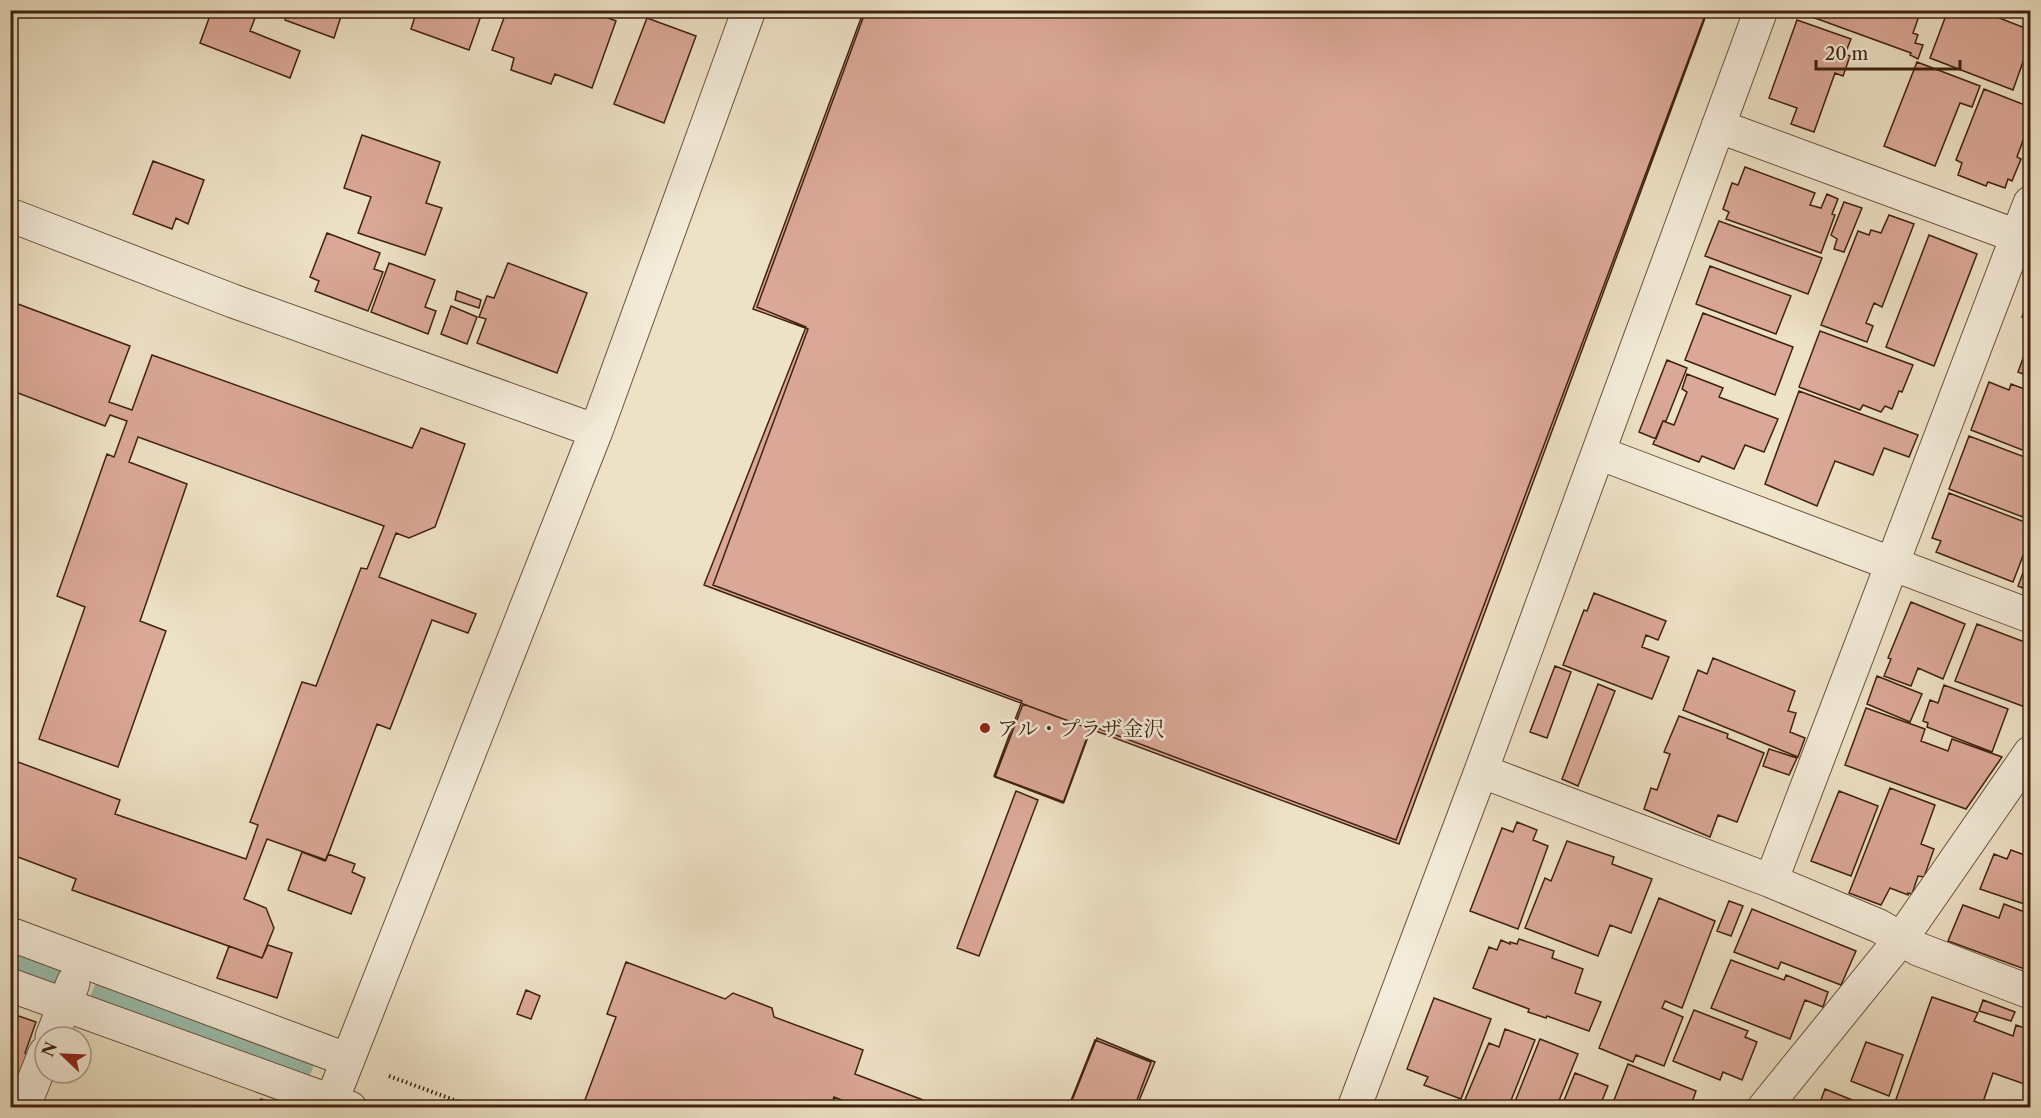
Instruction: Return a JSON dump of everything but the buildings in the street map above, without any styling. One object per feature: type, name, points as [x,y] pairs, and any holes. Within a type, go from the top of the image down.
[{"type":"street","points":[[10,985],[338,1105],[348,1060],[596,431],[749,10]]},
{"type":"street","points":[[1363,1105],[1481,771],[1761,10]]},
{"type":"street","points":[[1718,126],[2024,238]]},
{"type":"street","points":[[1772,881],[1893,565],[2024,238],[2031,202]]},
{"type":"street","points":[[10,215],[234,301],[596,431]]},
{"type":"street","points":[[1599,453],[2031,616]]},
{"type":"street","points":[[1764,1107],[1901,939],[2031,753]]},
{"type":"street","points":[[1481,771],[1772,881],[1879,926],[1918,949],[2031,992]]},
{"type":"street","points":[[10,934],[348,1060]]},
{"type":"street","points":[[56,1025],[82,961]]},
{"type":"street","points":[[23,1107],[33,1082]]},
{"type":"path","points":[[389,1076],[477,1107]]},
{"type":"waterway","points":[[10,963],[47,976]]},
{"type":"waterway","points":[[116,1000],[288,1062]]},
{"type":"place","name":"アル・プラザ金沢","points":[[985,728]]}]
